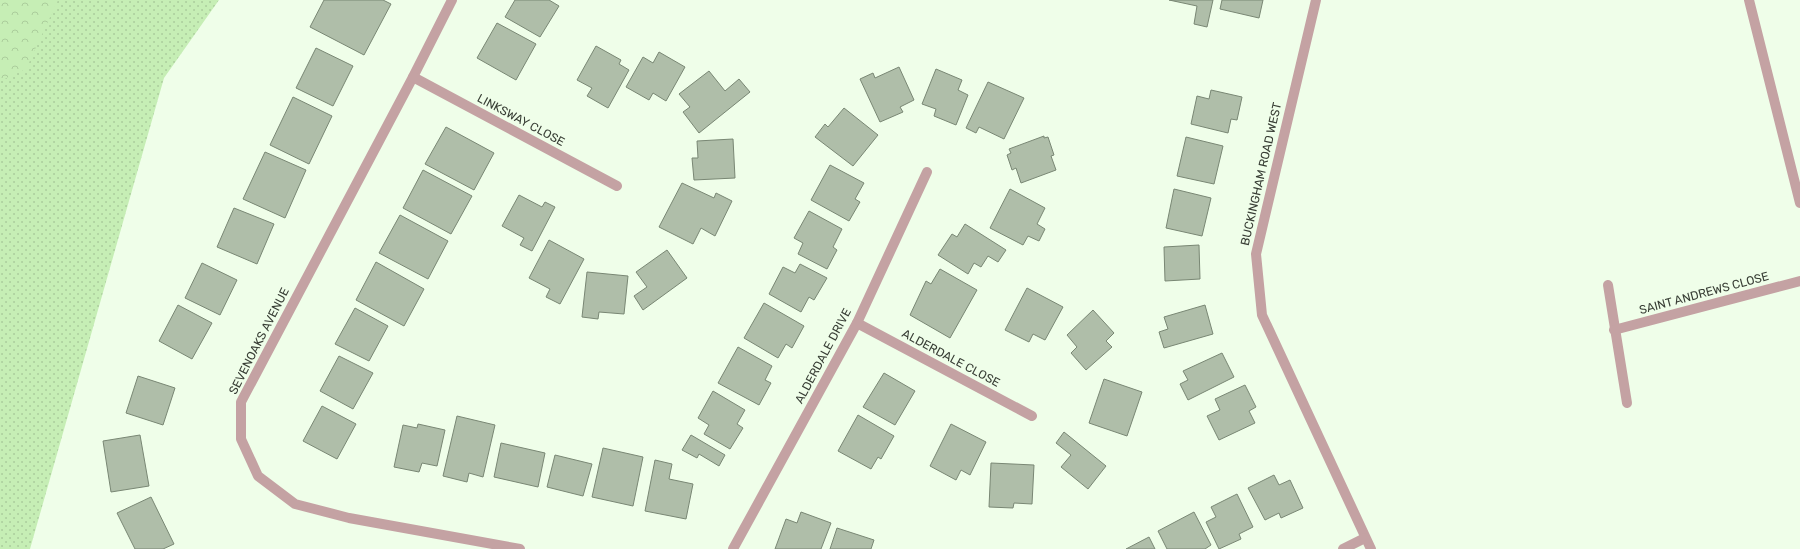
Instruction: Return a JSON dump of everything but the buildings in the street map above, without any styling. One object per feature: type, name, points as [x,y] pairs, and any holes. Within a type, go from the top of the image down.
[{"type":"street","name":"SEVENOAKS AVENUE","points":[[452,0],[413,77],[241,402],[241,439],[258,476],[295,504],[349,518],[520,549]]},
{"type":"street","name":"BUCKINGHAM ROAD WEST","points":[[1316,0],[1256,254],[1262,315],[1371,549]]},
{"type":"street","points":[[1749,0],[1800,202]]},
{"type":"street","name":"LINKSWAY CLOSE","points":[[413,77],[617,186]]},
{"type":"street","name":"ALDERDALE DRIVE","points":[[733,549],[857,323],[927,172]]},
{"type":"street","name":"SAINT ANDREWS CLOSE","points":[[1614,330],[1800,281]]},
{"type":"street","points":[[1608,285],[1626,403]]},
{"type":"street","name":"ALDERDALE CLOSE","points":[[857,323],[1032,416]]},
{"type":"street","points":[[1343,549],[1365,538]]},
{"type":"green space","points":[[0,0],[219,0],[164,78],[30,549],[0,549]]},
{"type":"green space","points":[[0,0],[58,0],[26,69],[0,81]]}]
